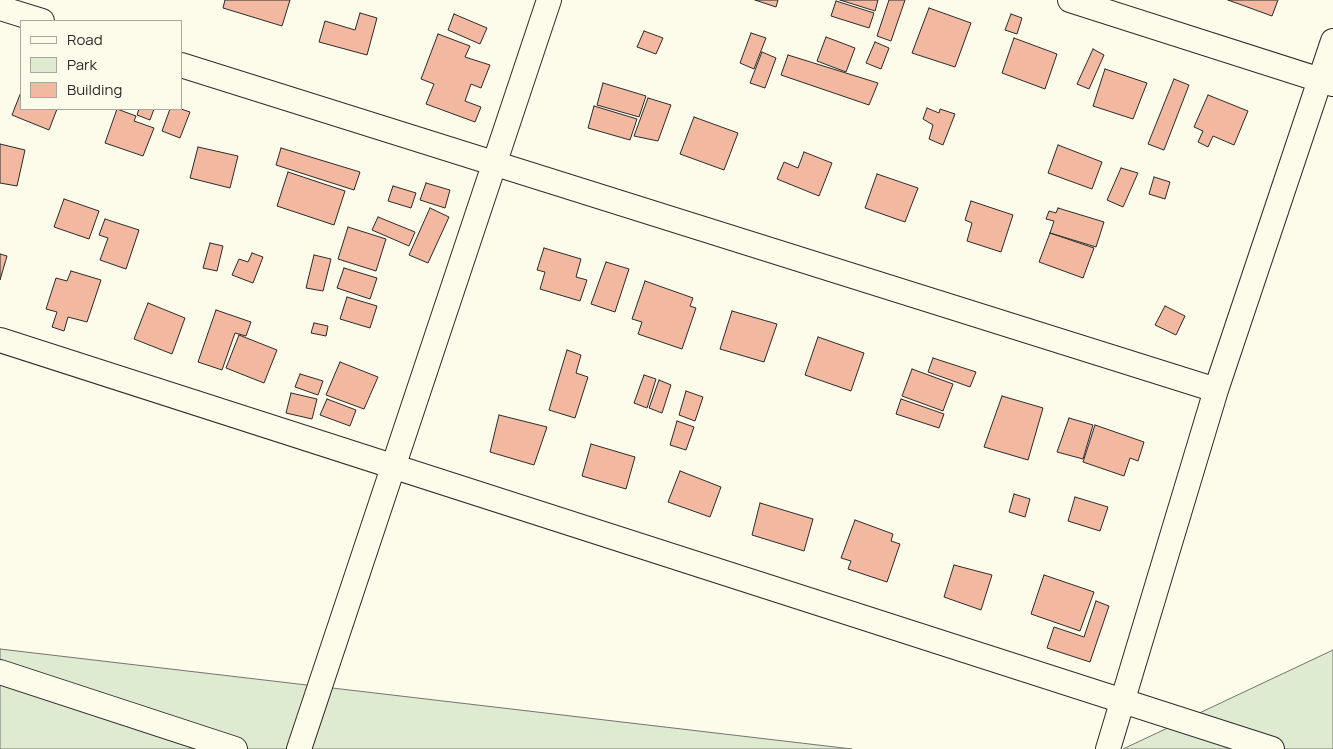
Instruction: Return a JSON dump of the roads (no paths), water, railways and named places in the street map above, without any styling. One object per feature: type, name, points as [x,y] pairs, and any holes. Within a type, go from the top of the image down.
[{"type":"street","points":[[298,749],[549,0]]},
{"type":"street","points":[[1070,0],[1326,82]]},
{"type":"street","points":[[0,8],[39,20]]},
{"type":"street","points":[[1108,749],[1216,390],[1326,82],[1333,41]]},
{"type":"street","points":[[182,65],[1216,390]]},
{"type":"street","points":[[0,340],[1272,749]]},
{"type":"street","points":[[0,672],[235,749]]}]
